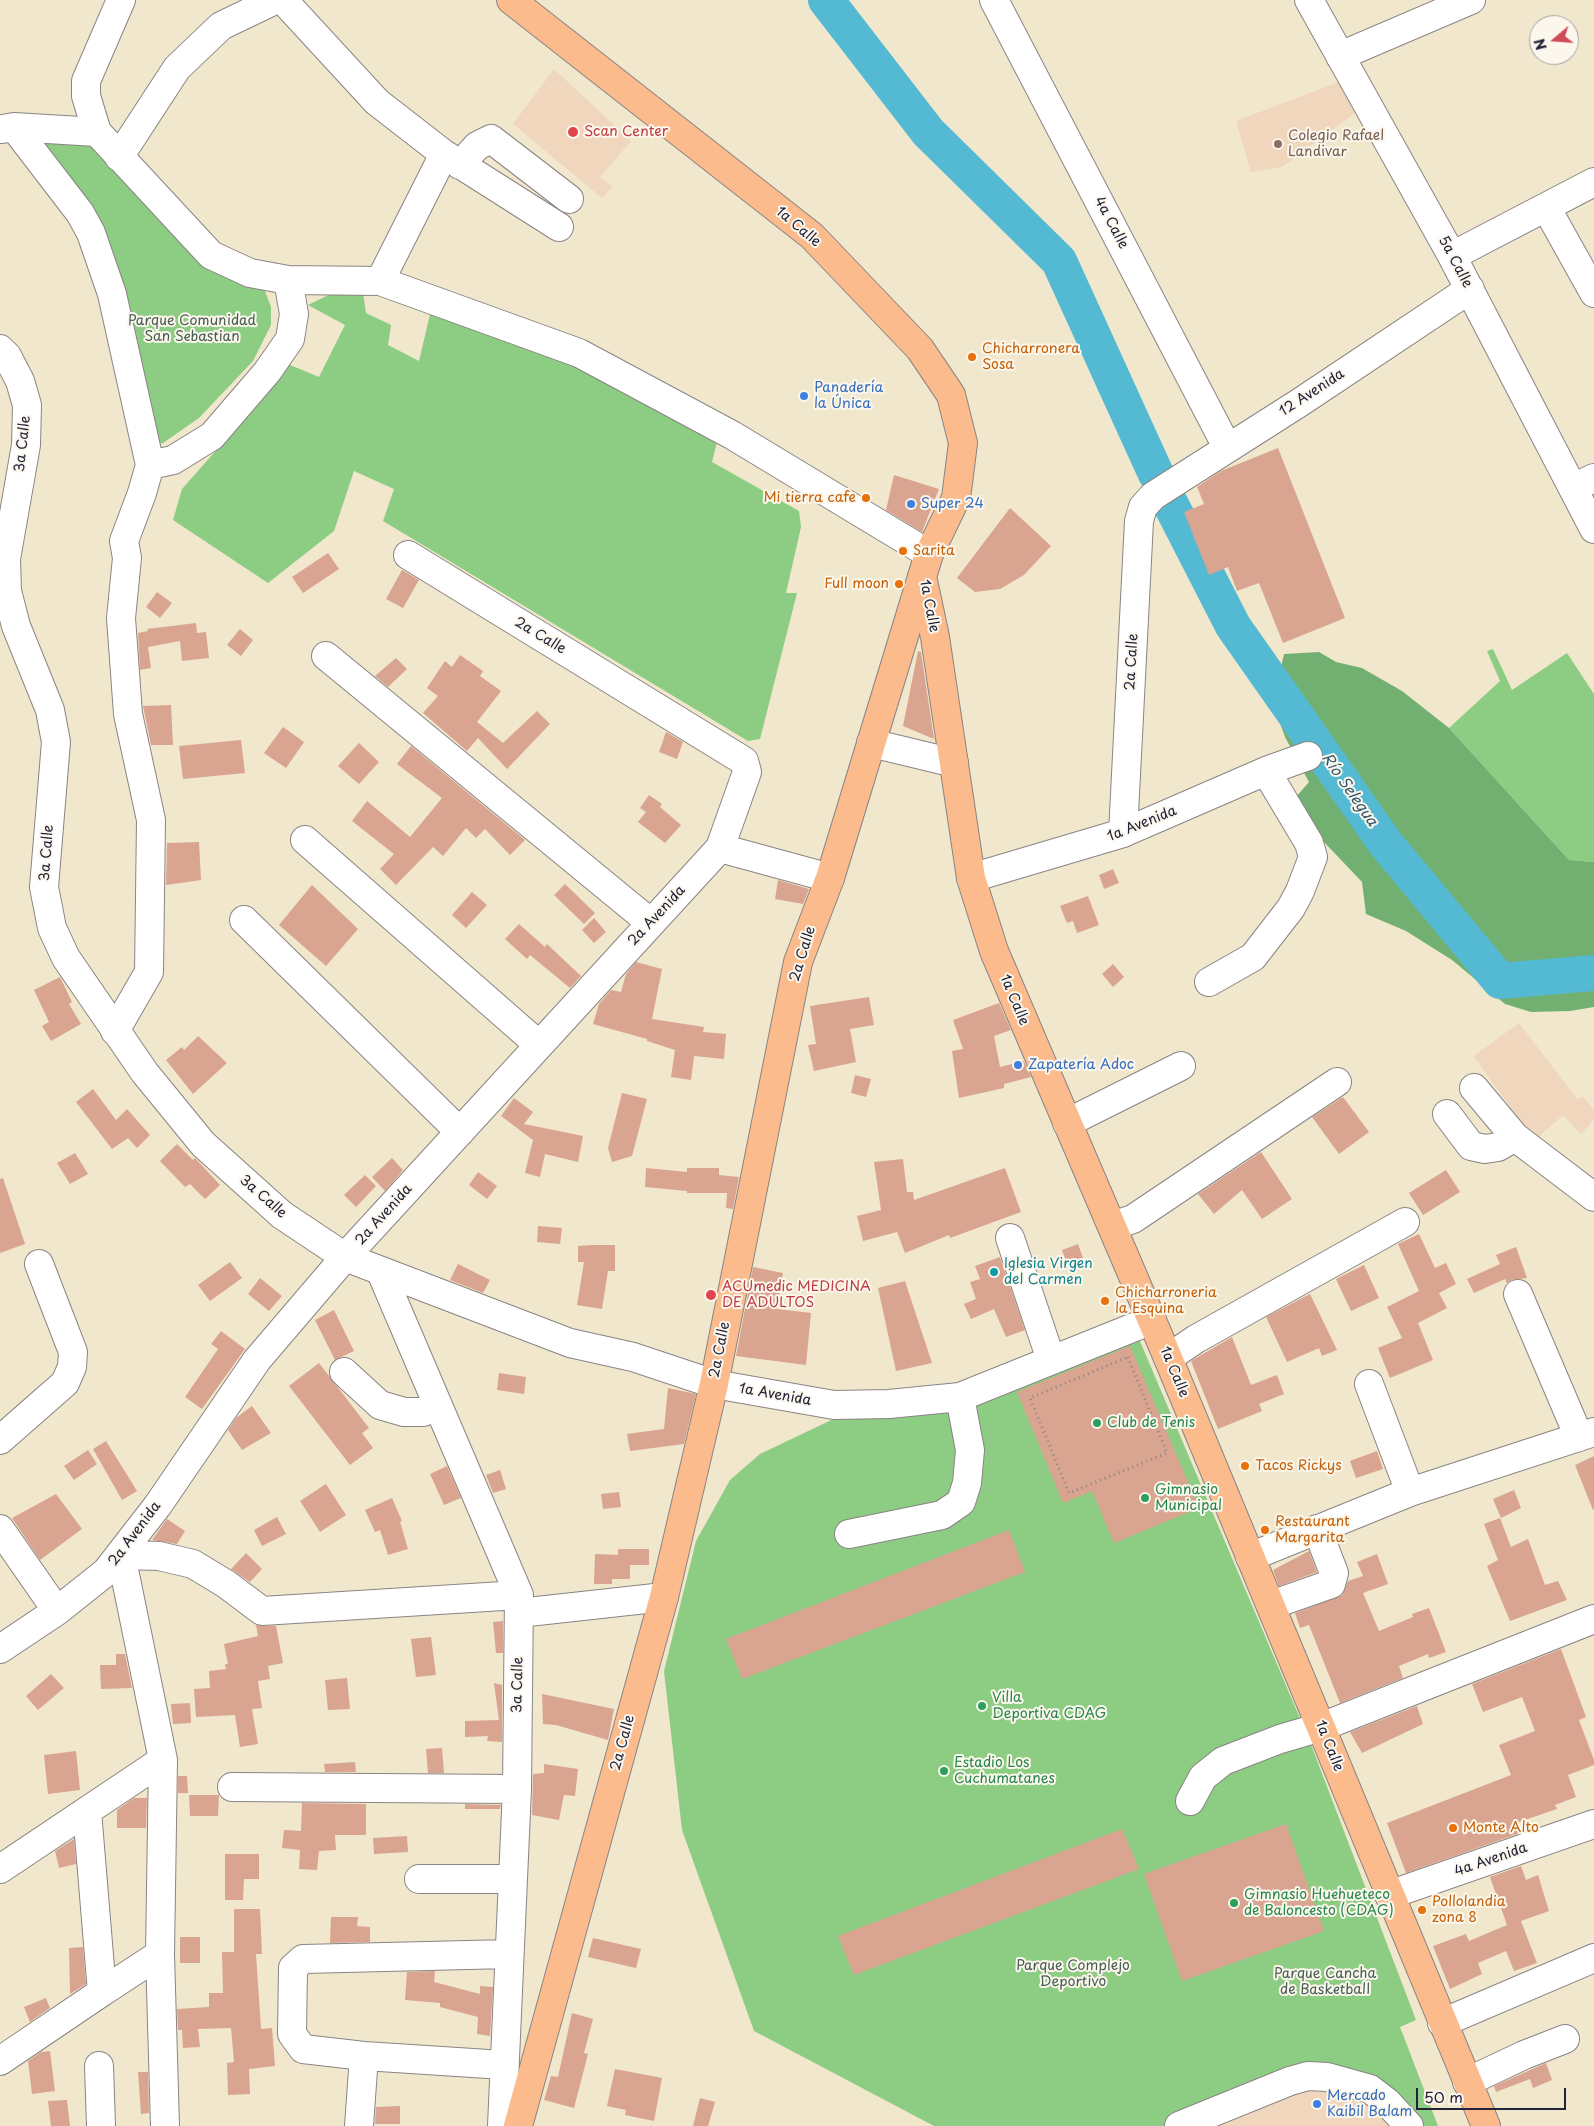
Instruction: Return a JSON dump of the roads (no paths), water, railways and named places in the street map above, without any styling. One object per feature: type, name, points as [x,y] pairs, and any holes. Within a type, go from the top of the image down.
[{"type":"main road","name":"1a Calle","points":[[510,0],[812,236],[920,349],[951,395],[963,443],[956,498],[925,564],[971,878],[994,951],[1168,1358],[1486,2126]]},
{"type":"main road","name":"2a Calle","points":[[518,2126],[664,1597],[714,1384],[798,962],[830,878],[925,564]]},
{"type":"street","points":[[121,0],[86,81],[86,96],[98,132],[210,256],[250,273],[288,280],[380,281],[579,353],[732,435],[925,564]]},
{"type":"street","points":[[119,157],[177,68],[221,26],[275,0]]},
{"type":"street","points":[[283,0],[377,102],[452,160],[559,227]]},
{"type":"street","name":"4a Calle","points":[[994,0],[1227,447]]},
{"type":"street","name":"5a Calle","points":[[1309,0],[1470,289],[1584,483],[1594,528]]},
{"type":"street","points":[[1340,56],[1471,0]]},
{"type":"street","points":[[7,128],[98,132]]},
{"type":"street","points":[[7,128],[80,213],[90,233],[112,294],[150,465],[124,542],[128,558],[121,618],[128,714],[151,820],[149,972],[115,1031]]},
{"type":"street","points":[[380,281],[452,160],[491,139],[569,200]]},
{"type":"street","points":[[1452,256],[1594,182]]},
{"type":"street","points":[[1546,207],[1594,293]]},
{"type":"street","points":[[150,465],[173,460],[212,436],[267,372],[290,339],[294,314],[288,280]]},
{"type":"street","name":"12 Avenida","points":[[1153,496],[1227,447],[1299,403],[1470,289]]},
{"type":"street","name":"3a Calle","points":[[0,349],[7,356],[20,381],[27,405],[26,445],[6,559],[7,591],[16,626],[50,710],[56,742],[44,887],[52,928],[66,958],[115,1031],[145,1073],[203,1144],[282,1215],[345,1257]]},
{"type":"street","name":"2a Calle","points":[[1122,834],[1140,521],[1143,506],[1153,496]]},
{"type":"street","name":"2a Calle","points":[[408,555],[744,761],[747,766]]},
{"type":"street","points":[[326,656],[651,923]]},
{"type":"street","points":[[871,743],[954,762]]},
{"type":"street","name":"1a Avenida","points":[[971,878],[1122,834],[1266,771],[1308,756]]},
{"type":"street","name":"2a Avenida","points":[[0,1649],[57,1611],[106,1572],[121,1555],[257,1360],[345,1257],[720,848],[747,766]]},
{"type":"street","points":[[1209,982],[1254,957],[1291,908],[1300,892],[1313,858],[1309,843],[1266,771]]},
{"type":"street","points":[[305,840],[539,1045]]},
{"type":"street","points":[[720,848],[830,878]]},
{"type":"street","points":[[244,920],[460,1132]]},
{"type":"street","points":[[1067,1123],[1182,1066]]},
{"type":"street","points":[[1112,1226],[1133,1219],[1337,1082]]},
{"type":"street","points":[[1474,1088],[1515,1137],[1594,1197]]},
{"type":"street","points":[[1447,1114],[1471,1146],[1485,1149],[1498,1147],[1515,1137]]},
{"type":"street","points":[[1168,1358],[1196,1339],[1405,1222]]},
{"type":"street","points":[[1010,1238],[1051,1360]]},
{"type":"street","name":"1a Avenida","points":[[345,1257],[380,1272],[570,1342],[633,1357],[714,1384],[834,1405],[889,1404],[960,1397],[1152,1320]]},
{"type":"street","points":[[0,1440],[64,1383],[72,1367],[73,1352],[39,1264]]},
{"type":"street","name":"3a Calle","points":[[380,1272],[438,1406],[519,1604],[517,1789],[502,2126]]},
{"type":"street","points":[[1250,1557],[1410,1492],[1586,1435],[1518,1294]]},
{"type":"street","points":[[344,1372],[380,1404],[404,1412],[423,1412],[438,1406]]},
{"type":"street","points":[[1369,1384],[1410,1492]]},
{"type":"street","points":[[849,1534],[942,1515],[961,1502],[967,1483],[970,1450],[960,1397]]},
{"type":"street","points":[[0,1529],[57,1611]]},
{"type":"street","points":[[1271,1605],[1331,1584],[1334,1573],[1317,1529]]},
{"type":"street","points":[[165,2126],[160,1954],[163,1760],[121,1555],[159,1556],[193,1564],[226,1584],[262,1611],[519,1604],[664,1597]]},
{"type":"street","points":[[1190,1801],[1203,1777],[1223,1761],[1280,1739],[1321,1727],[1594,1620]]},
{"type":"street","points":[[0,1869],[163,1760]]},
{"type":"street","points":[[232,1787],[517,1789]]},
{"type":"street","points":[[87,1811],[102,1992]]},
{"type":"street","name":"4a Avenida","points":[[1389,1895],[1594,1824]]},
{"type":"street","points":[[419,1879],[513,1878]]},
{"type":"street","points":[[0,2061],[160,1954]]},
{"type":"street","points":[[504,2065],[364,2056],[303,2049],[292,2034],[293,1968],[303,1959],[509,1954]]},
{"type":"street","points":[[1442,2023],[1594,1958]]},
{"type":"street","points":[[1467,2082],[1524,2055],[1565,2039]]},
{"type":"street","points":[[359,2126],[364,2056]]},
{"type":"street","points":[[99,2066],[101,2126]]},
{"type":"street","points":[[1179,2126],[1290,2081],[1308,2076],[1327,2077],[1370,2089],[1387,2102],[1409,2126]]},
{"type":"waterway","points":[[826,0],[928,132],[1059,261],[1156,474]]},
{"type":"waterway","name":"Río Selegua","points":[[1170,503],[1233,626],[1386,844],[1500,981],[1594,973]]},
{"type":"place","name":"Scan Center","points":[[573,132]]},
{"type":"place","name":"Colegio Rafael Landivar","points":[[1278,144]]},
{"type":"place","name":"Chicharronera Sosa","points":[[972,357]]},
{"type":"place","name":"Panadería la Única","points":[[804,396]]},
{"type":"place","name":"Mi tierra cafe","points":[[866,498]]},
{"type":"place","name":"Super 24","points":[[911,504]]},
{"type":"place","name":"Sarita","points":[[903,551]]},
{"type":"place","name":"Full moon","points":[[899,584]]},
{"type":"place","name":"Zapatería Adoc","points":[[1018,1065]]},
{"type":"place","name":"Iglesia Virgen del Carmen","points":[[994,1272]]},
{"type":"place","name":"ACUmedic MEDICINA DE ADULTOS","points":[[711,1295]]},
{"type":"place","name":"Chicharroneria la Esquina","points":[[1105,1301]]},
{"type":"place","name":"Club de Tenis","points":[[1097,1423]]},
{"type":"place","name":"Tacos Rickys","points":[[1245,1466]]},
{"type":"place","name":"Gimnasio Municipal","points":[[1145,1498]]},
{"type":"place","name":"Restaurant Margarita","points":[[1265,1530]]},
{"type":"place","name":"Villa Deportiva CDAG","points":[[982,1706]]},
{"type":"place","name":"Estadio Los Cuchumatanes","points":[[944,1771]]},
{"type":"place","name":"Monte Alto","points":[[1453,1828]]},
{"type":"place","name":"Gimnasio Huehueteco de Baloncesto (CDAG)","points":[[1234,1903]]},
{"type":"place","name":"Pollolandia zona 8","points":[[1422,1910]]},
{"type":"place","name":"Mercado Kaibil Balam","points":[[1317,2104]]},
{"type":"park label","name":"Parque Comunidad San Sebastian","points":[[192,330]]},
{"type":"park label","name":"Parque Complejo Deportivo","points":[[1073,1974]]},
{"type":"park label","name":"Parque Cancha de Basketball","points":[[1325,1982]]}]
